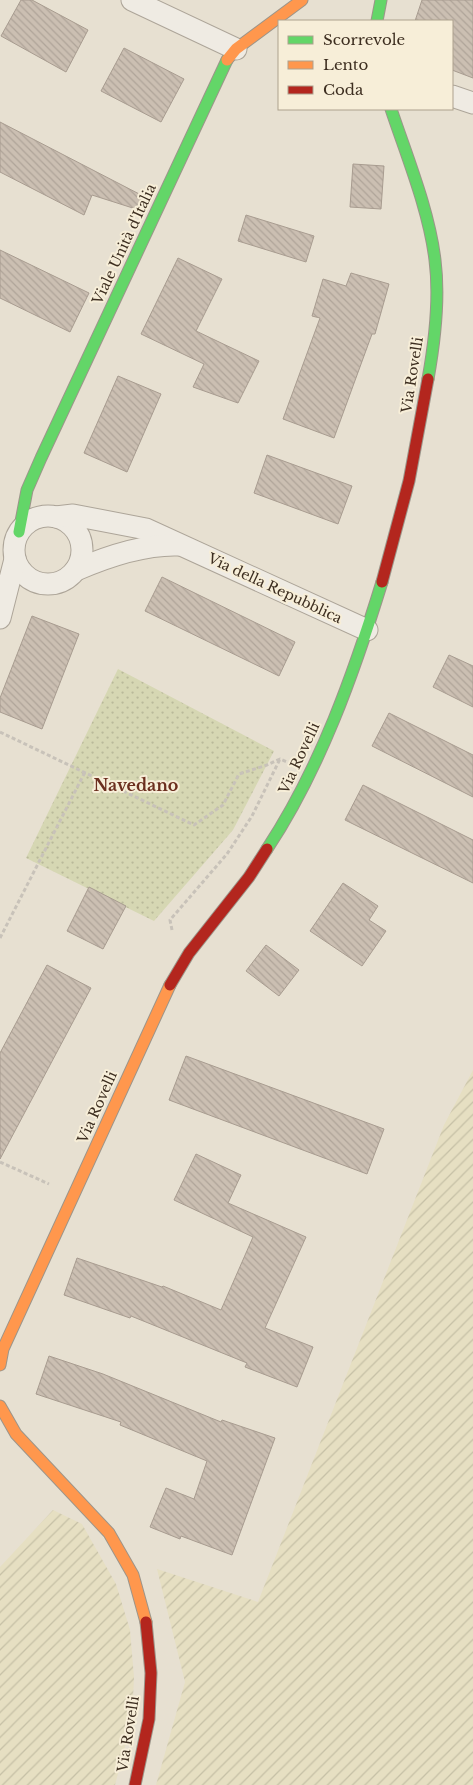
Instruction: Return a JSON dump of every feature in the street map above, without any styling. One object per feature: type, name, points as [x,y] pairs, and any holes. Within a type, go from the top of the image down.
[{"type":"street","points":[[132,0],[236,49]]},
{"type":"street","name":"Viale Unità d'Italia","points":[[19,532],[27,490],[41,458],[224,64],[236,49],[302,0]]},
{"type":"street","points":[[377,20],[381,0]]},
{"type":"street","points":[[453,96],[473,103]]},
{"type":"street","name":"Via Rovelli","points":[[0,1365],[3,1349],[165,993],[189,953],[249,876],[286,821],[322,751],[366,630],[391,553],[409,480],[432,359],[437,305],[435,260],[425,214],[391,110]]},
{"type":"street","name":"Via della Repubblica","points":[[56,517],[73,515],[146,529],[366,630]]},
{"type":"street","points":[[1,616],[15,559],[14,545],[19,532],[29,522],[42,516],[56,517],[68,523],[77,533],[82,545],[81,558],[76,570],[67,579],[56,584],[43,584],[31,580],[21,571],[15,559]]},
{"type":"street","name":"Via della Repubblica","points":[[76,570],[94,562],[159,544],[183,545]]},
{"type":"street","points":[[1,616],[15,598],[43,584]]},
{"type":"street","name":"Via Rovelli","points":[[0,1406],[16,1434],[109,1533],[133,1575],[146,1622],[151,1673],[149,1719],[135,1785]]},
{"type":"path","points":[[0,732],[194,825],[223,805],[239,774],[280,759],[289,763]]},
{"type":"path","points":[[0,938],[86,772]]},
{"type":"path","points":[[0,1162],[52,1186]]},
{"type":"shaded area","points":[[473,1070],[473,1785],[156,1785],[185,1682],[157,1569],[258,1602],[444,1125]]},
{"type":"shaded area","points":[[53,1510],[82,1524],[116,1584],[130,1630],[134,1677],[132,1720],[115,1785],[0,1785],[0,1567]]},
{"type":"green space","points":[[118,669],[274,751],[233,830],[154,921],[26,858]]},
{"type":"building","points":[[21,0],[32,0],[88,30],[66,72],[1,36]]},
{"type":"building","points":[[422,0],[473,0],[473,78],[453,70],[453,20],[415,20]]},
{"type":"building","points":[[124,48],[184,79],[161,122],[101,91]]},
{"type":"building","points":[[0,122],[145,197],[139,210],[92,195],[84,215],[0,172]]},
{"type":"building","points":[[353,164],[384,166],[381,209],[350,207]]},
{"type":"building","points":[[246,215],[314,236],[306,262],[238,241]]},
{"type":"building","points":[[0,250],[89,293],[70,332],[0,298]]},
{"type":"building","points":[[178,258],[222,279],[196,331],[259,361],[238,403],[193,387],[204,364],[141,334]]},
{"type":"building","points":[[351,273],[389,284],[375,334],[372,334],[334,438],[283,419],[320,318],[312,316],[323,279],[346,286]]},
{"type":"building","points":[[118,376],[161,394],[127,472],[84,453]]},
{"type":"building","points":[[267,455],[352,486],[338,524],[254,493]]},
{"type":"building","points":[[162,577],[295,642],[279,676],[145,611]]},
{"type":"building","points":[[32,616],[79,634],[42,729],[0,712],[0,698]]},
{"type":"building","points":[[449,655],[473,666],[473,707],[433,687]]},
{"type":"building","points":[[389,713],[473,755],[473,797],[372,746]]},
{"type":"building","points":[[363,785],[473,840],[473,883],[345,820]]},
{"type":"building","points":[[343,883],[378,906],[369,920],[386,931],[362,966],[310,931]]},
{"type":"building","points":[[89,887],[126,906],[103,949],[67,931]]},
{"type":"building","points":[[266,945],[299,970],[279,996],[246,971]]},
{"type":"building","points":[[47,965],[91,988],[0,1159],[0,1053]]},
{"type":"building","points":[[186,1056],[384,1129],[367,1174],[169,1100]]},
{"type":"building","points":[[196,1154],[241,1175],[228,1203],[306,1237],[265,1328],[313,1347],[297,1387],[245,1367],[247,1363],[131,1316],[130,1318],[64,1295],[77,1258],[163,1286],[221,1310],[253,1237],[174,1200]]},
{"type":"building","points":[[49,1356],[103,1374],[221,1422],[222,1420],[275,1438],[232,1555],[181,1536],[180,1539],[150,1527],[166,1488],[194,1499],[207,1461],[120,1425],[121,1422],[36,1394]]},
{"type":"traffic: fast","points":[[377,20],[381,0]]},
{"type":"traffic: fast","points":[[19,532],[27,490],[41,458],[227,60]]},
{"type":"traffic: fast","points":[[391,110],[423,203],[435,260],[436,320],[428,379]]},
{"type":"traffic: fast","points":[[267,849],[303,786],[334,720],[360,651],[382,582]]},
{"type":"traffic: slow","points":[[227,60],[236,49],[302,0]]},
{"type":"traffic: slow","points":[[0,1365],[3,1349],[170,985]]},
{"type":"traffic: slow","points":[[0,1406],[16,1434],[109,1533],[133,1575],[146,1622]]},
{"type":"traffic: jam","points":[[382,582],[409,481],[428,379]]},
{"type":"traffic: jam","points":[[170,985],[189,953],[249,877],[267,849]]},
{"type":"traffic: jam","points":[[135,1785],[149,1719],[151,1673],[146,1622]]},
{"type":"district","name":"Navedano","points":[[136,785]]}]
